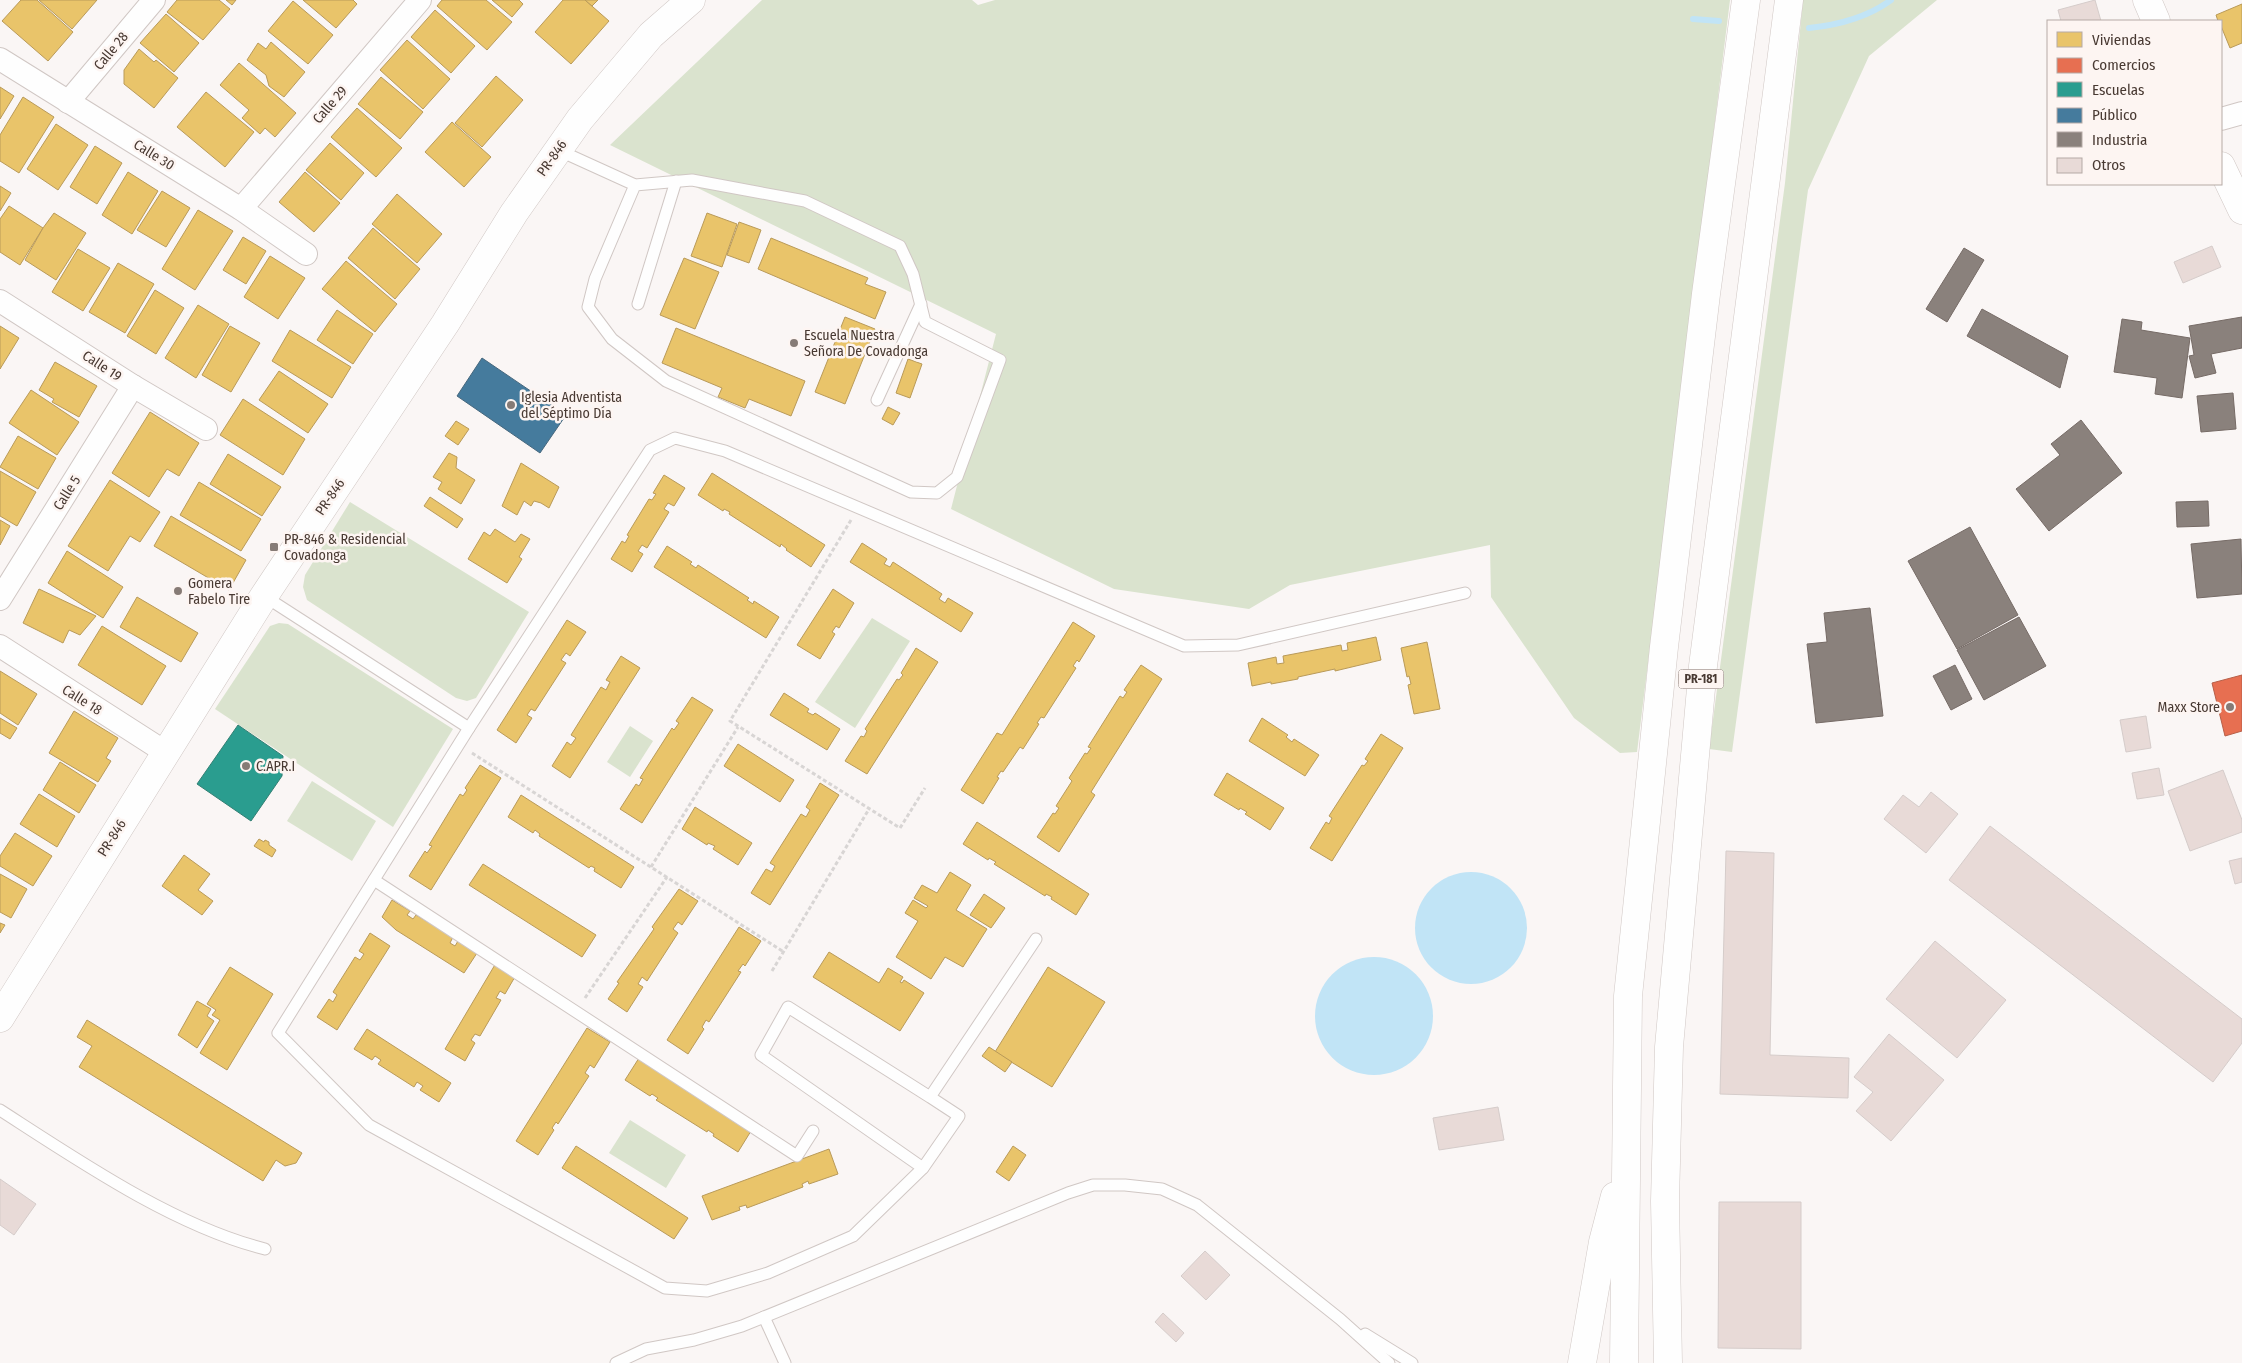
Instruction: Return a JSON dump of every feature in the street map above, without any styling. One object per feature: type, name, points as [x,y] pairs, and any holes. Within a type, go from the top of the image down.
[{"type":"main road","name":"PR-846","points":[[0,1018],[264,596],[444,324],[514,213],[580,119],[651,35],[691,0]]},
{"type":"main road","name":"PR-181","points":[[1624,1363],[1628,996],[1664,647],[1706,294],[1746,0]]},
{"type":"main road","name":"PR-181","points":[[1668,1363],[1665,1200],[1668,1047],[1703,666],[1789,0]]},
{"type":"main road","points":[[2147,0],[2156,20]]},
{"type":"main road","points":[[2222,168],[2242,210]]},
{"type":"main road","points":[[1582,1363],[1603,1242],[1626,1154]]},
{"type":"street","name":"Calle 28","points":[[68,102],[154,0]]},
{"type":"street","name":"Calle 29","points":[[241,210],[420,0]]},
{"type":"street","name":"Calle 30","points":[[0,59],[241,210],[306,254]]},
{"type":"street","points":[[2222,120],[2242,112]]},
{"type":"street","name":"Calle 19","points":[[0,301],[133,386],[206,429]]},
{"type":"street","name":"Calle 5","points":[[0,599],[133,386]]},
{"type":"street","name":"Calle 18","points":[[0,646],[165,752]]},
{"type":"lane","points":[[558,150],[635,185],[692,180],[805,201],[900,246],[913,274],[925,322],[1000,360],[957,477],[937,493],[911,492],[666,381],[612,339],[588,307],[595,279],[635,185]]},
{"type":"lane","points":[[638,304],[676,181]]},
{"type":"lane","points":[[877,400],[921,304]]},
{"type":"lane","points":[[923,1168],[761,1055],[788,1007],[959,1116],[923,1168],[852,1236],[768,1273],[707,1291],[665,1288],[369,1125],[278,1033],[469,728],[650,450],[675,438],[725,452],[1184,646],[1238,645],[1465,594]]},
{"type":"lane","points":[[264,596],[469,728]]},
{"type":"lane","points":[[374,880],[797,1156],[813,1131]]},
{"type":"lane","points":[[930,1097],[1036,939]]},
{"type":"lane","points":[[0,1110],[107,1178],[184,1219],[265,1249]]},
{"type":"lane","points":[[616,1363],[646,1349],[694,1340],[764,1317],[1068,1193],[1093,1185],[1125,1185],[1162,1188],[1197,1205],[1340,1319],[1390,1363]]},
{"type":"lane","points":[[764,1317],[785,1363]]},
{"type":"lane","points":[[1340,1319],[1412,1363]]},
{"type":"path","points":[[858,509],[730,722],[900,828],[924,788]]},
{"type":"path","points":[[651,867],[738,727]]},
{"type":"path","points":[[459,745],[784,952]]},
{"type":"path","points":[[772,971],[870,809]]},
{"type":"path","points":[[576,1012],[667,876]]},
{"type":"green space","points":[[762,0],[972,0],[978,5],[995,0],[1730,0],[1637,752],[1620,753],[1574,718],[1491,597],[1490,545],[1290,585],[1249,609],[1114,589],[951,509],[996,334],[610,145]]},
{"type":"green space","points":[[1803,0],[1937,0],[1869,56],[1808,190],[1732,752],[1709,749],[1785,183]]},
{"type":"green space","points":[[350,502],[529,612],[476,698],[467,701],[456,698],[307,600],[303,587],[305,575]]},
{"type":"green space","points":[[872,618],[910,641],[855,728],[815,702]]},
{"type":"green space","points":[[279,623],[288,624],[453,729],[393,827],[215,709],[270,626]]},
{"type":"green space","points":[[630,726],[653,741],[630,777],[607,762]]},
{"type":"green space","points":[[312,781],[376,821],[352,861],[287,821]]},
{"type":"green space","points":[[630,1120],[686,1155],[666,1188],[609,1153]]},
{"type":"water","points":[[1471,872],[1493,876],[1511,888],[1523,906],[1527,928],[1523,950],[1511,968],[1493,980],[1471,984],[1449,980],[1431,968],[1419,950],[1415,928],[1419,906],[1431,888],[1449,876]]},
{"type":"water","points":[[1374,957],[1397,962],[1416,974],[1428,993],[1433,1016],[1428,1039],[1416,1058],[1397,1070],[1374,1075],[1351,1070],[1332,1058],[1320,1039],[1315,1016],[1320,993],[1332,974],[1351,962]]},
{"type":"building: Viviendas","points":[[21,0],[37,0],[73,32],[48,61],[2,21]]},
{"type":"building: Viviendas","points":[[39,0],[97,0],[72,29]]},
{"type":"building: Viviendas","points":[[177,0],[219,0],[230,9],[203,40],[167,12]]},
{"type":"building: Viviendas","points":[[226,0],[236,0],[232,5]]},
{"type":"building: Viviendas","points":[[303,0],[353,0],[357,4],[336,28]]},
{"type":"building: Viviendas","points":[[442,0],[486,0],[512,22],[487,50],[437,6]]},
{"type":"building: Viviendas","points":[[492,0],[519,0],[523,4],[512,17]]},
{"type":"building: Viviendas","points":[[563,0],[585,0],[609,21],[571,64],[535,32]]},
{"type":"building: Viviendas","points":[[585,0],[598,0],[592,6]]},
{"type":"building: Viviendas","points":[[293,1],[333,35],[308,64],[268,31]]},
{"type":"building: Viviendas","points":[[2242,4],[2242,43],[2230,48],[2222,28],[2222,20],[2218,20],[2216,15]]},
{"type":"building: Viviendas","points":[[435,10],[475,46],[451,73],[411,37]]},
{"type":"building: Viviendas","points":[[166,14],[199,43],[174,72],[140,43]]},
{"type":"building: Viviendas","points":[[407,40],[450,79],[423,109],[380,70]]},
{"type":"building: Viviendas","points":[[271,42],[305,72],[284,97],[269,86],[266,75],[247,60],[258,43],[266,49]]},
{"type":"building: Viviendas","points":[[139,49],[178,78],[154,108],[124,84],[124,70]]},
{"type":"building: Viviendas","points":[[239,63],[296,113],[275,137],[265,128],[260,134],[242,118],[249,110],[220,85]]},
{"type":"building: Viviendas","points":[[496,76],[523,100],[482,147],[455,123]]},
{"type":"building: Viviendas","points":[[381,77],[423,112],[400,139],[358,104]]},
{"type":"building: Viviendas","points":[[0,87],[14,96],[0,119]]},
{"type":"building: Viviendas","points":[[206,92],[254,132],[225,167],[177,127]]},
{"type":"building: Viviendas","points":[[23,97],[54,117],[19,173],[0,161],[0,135]]},
{"type":"building: Viviendas","points":[[357,108],[402,148],[376,177],[331,137]]},
{"type":"building: Viviendas","points":[[452,122],[491,157],[464,187],[425,152]]},
{"type":"building: Viviendas","points":[[56,124],[88,145],[58,190],[27,169]]},
{"type":"building: Viviendas","points":[[330,143],[364,173],[341,200],[306,170]]},
{"type":"building: Viviendas","points":[[95,146],[122,163],[97,204],[70,187]]},
{"type":"building: Viviendas","points":[[128,172],[158,191],[132,234],[102,215]]},
{"type":"building: Viviendas","points":[[305,172],[340,203],[314,232],[279,202]]},
{"type":"building: Viviendas","points":[[0,186],[11,193],[0,211]]},
{"type":"building: Viviendas","points":[[162,191],[190,208],[166,247],[137,230]]},
{"type":"building: Viviendas","points":[[397,194],[442,234],[417,263],[372,224]]},
{"type":"building: Viviendas","points":[[9,206],[43,228],[20,265],[0,252],[0,219]]},
{"type":"building: Viviendas","points":[[198,210],[233,231],[195,290],[162,269]]},
{"type":"building: Viviendas","points":[[54,213],[86,233],[56,280],[25,260]]},
{"type":"building: Viviendas","points":[[707,213],[737,224],[722,267],[691,256]]},
{"type":"building: Viviendas","points":[[739,222],[761,230],[749,263],[727,255]]},
{"type":"building: Viviendas","points":[[373,228],[420,269],[395,299],[348,258]]},
{"type":"building: Viviendas","points":[[243,237],[266,251],[246,284],[223,270]]},
{"type":"building: Viviendas","points":[[771,238],[868,278],[865,284],[886,292],[875,319],[758,269]]},
{"type":"building: Viviendas","points":[[78,249],[110,268],[83,311],[52,292]]},
{"type":"building: Viviendas","points":[[270,256],[305,278],[278,319],[244,297]]},
{"type":"building: Viviendas","points":[[684,258],[719,272],[695,329],[660,315]]},
{"type":"building: Viviendas","points":[[346,261],[397,304],[375,332],[322,289]]},
{"type":"building: Viviendas","points":[[118,263],[154,284],[125,333],[89,312]]},
{"type":"building: Viviendas","points":[[155,290],[184,308],[156,354],[127,336]]},
{"type":"building: Viviendas","points":[[198,305],[229,324],[196,378],[165,358]]},
{"type":"building: Viviendas","points":[[337,310],[373,334],[353,364],[317,340]]},
{"type":"building: Viviendas","points":[[845,317],[875,329],[845,404],[815,392]]},
{"type":"building: Viviendas","points":[[0,326],[19,338],[0,369]]},
{"type":"building: Viviendas","points":[[230,326],[260,343],[231,392],[202,375]]},
{"type":"building: Viviendas","points":[[676,328],[805,381],[791,416],[749,399],[745,408],[718,397],[722,388],[662,363]]},
{"type":"building: Viviendas","points":[[290,330],[351,367],[332,398],[272,361]]},
{"type":"building: Viviendas","points":[[908,359],[922,364],[910,398],[896,393]]},
{"type":"building: Viviendas","points":[[55,362],[97,386],[79,417],[52,402],[54,399],[39,390]]},
{"type":"building: Viviendas","points":[[279,371],[328,404],[308,433],[259,400]]},
{"type":"building: Viviendas","points":[[31,390],[79,422],[57,455],[9,423]]},
{"type":"building: Viviendas","points":[[243,399],[305,439],[283,475],[220,435]]},
{"type":"building: Viviendas","points":[[888,407],[900,413],[893,425],[882,419]]},
{"type":"building: Viviendas","points":[[150,412],[199,443],[179,476],[167,469],[149,497],[112,473]]},
{"type":"building: Viviendas","points":[[456,421],[469,429],[458,445],[445,436]]},
{"type":"building: Viviendas","points":[[18,436],[56,458],[38,489],[0,467]]},
{"type":"building: Viviendas","points":[[449,453],[457,457],[456,468],[475,480],[461,504],[438,489],[442,482],[433,477]]},
{"type":"building: Viviendas","points":[[228,454],[281,487],[262,516],[210,484]]},
{"type":"building: Viviendas","points":[[521,463],[559,487],[549,508],[534,501],[531,506],[524,501],[517,515],[502,506]]},
{"type":"building: Viviendas","points":[[0,471],[36,492],[17,526],[0,516]]},
{"type":"building: Viviendas","points":[[712,473],[825,545],[811,567],[786,550],[781,544],[780,547],[729,514],[730,512],[724,509],[723,511],[698,495]]},
{"type":"building: Viviendas","points":[[664,475],[685,488],[674,506],[668,503],[664,509],[669,512],[647,548],[642,545],[638,551],[643,554],[632,572],[611,559],[622,541],[625,543],[629,536],[627,535],[649,499],[652,500],[656,494],[653,493]]},
{"type":"building: Viviendas","points":[[110,480],[160,512],[140,542],[130,536],[108,571],[68,546]]},
{"type":"building: Viviendas","points":[[199,482],[261,519],[241,551],[180,515]]},
{"type":"building: Viviendas","points":[[430,497],[463,519],[457,528],[424,506]]},
{"type":"building: Viviendas","points":[[171,516],[246,560],[229,590],[154,546]]},
{"type":"building: Viviendas","points":[[0,520],[10,526],[0,545]]},
{"type":"building: Viviendas","points":[[495,529],[515,542],[521,534],[530,539],[519,557],[522,559],[507,583],[468,559],[484,532],[490,536]]},
{"type":"building: Viviendas","points":[[862,543],[887,559],[884,564],[890,567],[893,562],[942,594],[939,599],[945,603],[948,598],[973,613],[961,632],[850,562]]},
{"type":"building: Viviendas","points":[[667,546],[692,562],[690,564],[696,568],[698,565],[749,598],[747,600],[753,604],[754,601],[779,617],[766,638],[654,567]]},
{"type":"building: Viviendas","points":[[67,551],[123,587],[103,618],[48,583]]},
{"type":"building: Viviendas","points":[[39,589],[96,616],[80,635],[69,630],[63,643],[23,623]]},
{"type":"building: Viviendas","points":[[833,589],[854,603],[839,628],[836,626],[832,632],[835,634],[820,659],[797,645]]},
{"type":"building: Viviendas","points":[[137,597],[198,633],[181,662],[120,627]]},
{"type":"building: Viviendas","points":[[567,620],[586,632],[570,656],[566,653],[561,660],[566,663],[535,711],[531,709],[527,715],[532,718],[516,743],[497,730]]},
{"type":"building: Viviendas","points":[[1073,622],[1095,636],[1079,662],[1077,660],[1073,666],[1076,668],[1044,718],[1041,717],[1037,723],[1039,724],[1023,749],[1020,747],[1003,772],[1001,771],[997,777],[999,778],[983,804],[961,790],[997,733],[1002,735]]},
{"type":"building: Viviendas","points":[[102,626],[166,666],[142,705],[78,665]]},
{"type":"building: Viviendas","points":[[1376,637],[1381,660],[1335,671],[1335,669],[1298,677],[1298,679],[1252,686],[1248,663],[1276,657],[1277,664],[1284,663],[1283,656],[1341,645],[1342,651],[1348,650],[1347,643]]},
{"type":"building: Viviendas","points":[[1427,642],[1440,709],[1414,714],[1408,685],[1411,684],[1409,676],[1407,677],[1401,648]]},
{"type":"building: Viviendas","points":[[916,648],[938,662],[867,774],[845,761],[861,736],[864,737],[867,731],[865,729],[897,679],[899,680],[903,675],[901,673]]},
{"type":"building: Viviendas","points":[[621,656],[640,668],[570,778],[552,766],[567,742],[571,745],[576,738],[571,735],[601,687],[606,690],[610,682],[606,680]]},
{"type":"building: Viviendas","points":[[1141,665],[1162,679],[1091,792],[1095,795],[1059,852],[1037,837],[1053,813],[1055,814],[1059,808],[1056,806],[1072,781],[1069,778],[1085,753],[1087,754],[1091,748],[1088,747],[1120,696],[1123,698],[1127,692],[1124,690]]},
{"type":"building: Viviendas","points":[[0,671],[37,694],[18,725],[0,713]]},
{"type":"building: Viviendas","points":[[784,693],[809,709],[807,712],[813,715],[815,713],[840,729],[827,750],[770,715]]},
{"type":"building: Viviendas","points":[[692,697],[713,710],[642,823],[620,809],[636,784],[639,786],[643,779],[640,778],[672,728],[674,730],[679,723],[676,721]]},
{"type":"building: Viviendas","points":[[74,711],[118,738],[106,758],[111,761],[98,782],[49,753]]},
{"type":"building: Viviendas","points":[[0,718],[17,728],[10,739],[0,733]]},
{"type":"building: Viviendas","points":[[1262,718],[1288,735],[1286,737],[1292,742],[1294,739],[1319,755],[1305,776],[1249,741]]},
{"type":"building: Viviendas","points":[[1381,734],[1403,748],[1332,861],[1310,848],[1326,822],[1329,824],[1332,818],[1329,816],[1362,765],[1364,766],[1368,761],[1365,759]]},
{"type":"building: Viviendas","points":[[738,744],[794,780],[780,802],[724,766]]},
{"type":"building: Viviendas","points":[[60,762],[96,785],[79,813],[43,790]]},
{"type":"building: Viviendas","points":[[480,765],[501,778],[431,890],[409,876],[425,851],[427,853],[432,846],[429,845],[460,794],[463,796],[467,790],[465,788]]},
{"type":"building: Viviendas","points":[[1227,773],[1284,808],[1270,830],[1245,814],[1247,812],[1240,808],[1239,810],[1214,795]]},
{"type":"building: Viviendas","points":[[820,783],[839,795],[770,905],[751,893],[766,869],[772,872],[775,866],[770,863],[801,814],[806,817],[810,810],[806,807]]},
{"type":"building: Viviendas","points":[[39,794],[75,816],[57,847],[20,824]]},
{"type":"building: Viviendas","points":[[521,795],[634,867],[621,888],[594,871],[595,868],[591,866],[589,868],[539,836],[540,834],[535,830],[533,833],[508,817]]},
{"type":"building: Viviendas","points":[[695,807],[752,843],[738,865],[713,849],[715,846],[708,843],[707,845],[682,829]]},
{"type":"building: Viviendas","points":[[977,822],[1089,894],[1076,915],[1051,899],[1052,897],[1046,894],[1045,896],[994,864],[996,862],[989,858],[988,860],[963,844]]},
{"type":"building: Viviendas","points":[[15,833],[52,856],[33,886],[0,866],[0,856]]},
{"type":"building: Viviendas","points":[[259,839],[269,842],[269,845],[276,850],[272,857],[254,846]]},
{"type":"building: Viviendas","points":[[184,855],[210,874],[198,890],[213,901],[202,915],[162,886]]},
{"type":"building: Viviendas","points":[[483,864],[596,935],[582,957],[469,885]]},
{"type":"building: Viviendas","points":[[950,872],[971,885],[956,910],[987,929],[963,967],[945,957],[931,979],[896,957],[918,921],[905,913],[913,900],[926,908],[928,906],[914,898],[922,885],[937,893]]},
{"type":"building: Viviendas","points":[[0,874],[27,889],[11,918],[0,912]]},
{"type":"building: Viviendas","points":[[679,889],[698,901],[682,925],[678,922],[673,929],[678,933],[647,981],[642,977],[638,984],[643,987],[627,1012],[608,999],[619,983],[617,982],[654,929],[652,927]]},
{"type":"building: Viviendas","points":[[984,894],[1005,908],[991,928],[970,915]]},
{"type":"building: Viviendas","points":[[392,900],[410,911],[407,915],[413,919],[416,915],[453,937],[450,943],[455,946],[458,941],[477,953],[464,973],[396,930],[382,917]]},
{"type":"building: Viviendas","points":[[0,923],[5,925],[0,933]]},
{"type":"building: Viviendas","points":[[739,927],[761,941],[745,966],[743,964],[738,971],[741,972],[709,1022],[706,1020],[702,1027],[704,1029],[688,1054],[667,1040]]},
{"type":"building: Viviendas","points":[[370,933],[390,946],[337,1030],[317,1017],[329,999],[333,1002],[337,995],[333,992],[355,957],[360,960],[364,954],[359,951]]},
{"type":"building: Viviendas","points":[[829,952],[879,983],[888,968],[903,977],[900,982],[902,983],[904,980],[924,993],[900,1031],[813,977]]},
{"type":"building: Viviendas","points":[[496,963],[516,975],[505,994],[500,991],[496,998],[501,1000],[480,1036],[475,1034],[471,1040],[475,1043],[465,1061],[445,1049]]},
{"type":"building: Viviendas","points":[[230,967],[273,994],[227,1070],[200,1053],[220,1020],[212,1015],[216,1010],[207,1004]]},
{"type":"building: Viviendas","points":[[1048,967],[1105,1002],[1052,1087],[995,1052]]},
{"type":"building: Viviendas","points":[[197,1001],[211,1009],[207,1016],[214,1021],[197,1048],[178,1035]]},
{"type":"building: Viviendas","points":[[87,1020],[302,1153],[296,1163],[285,1166],[276,1160],[263,1181],[79,1067],[92,1046],[77,1037]]},
{"type":"building: Viviendas","points":[[587,1028],[610,1042],[594,1068],[590,1065],[585,1073],[589,1076],[558,1124],[556,1122],[552,1128],[554,1130],[538,1155],[516,1141]]},
{"type":"building: Viviendas","points":[[367,1029],[451,1083],[439,1102],[420,1090],[423,1086],[417,1082],[414,1087],[378,1064],[381,1060],[375,1056],[372,1060],[354,1049]]},
{"type":"building: Viviendas","points":[[989,1047],[1012,1062],[1005,1072],[982,1056]]},
{"type":"building: Viviendas","points":[[639,1058],[751,1131],[738,1152],[713,1136],[714,1134],[708,1130],[707,1132],[656,1100],[658,1098],[652,1094],[650,1096],[625,1080]]},
{"type":"building: Viviendas","points":[[576,1146],[688,1218],[674,1239],[562,1168]]},
{"type":"building: Viviendas","points":[[1013,1146],[1026,1155],[1009,1181],[996,1172]]},
{"type":"building: Viviendas","points":[[829,1149],[838,1174],[809,1184],[808,1181],[802,1184],[803,1187],[747,1208],[746,1205],[739,1207],[740,1210],[712,1220],[702,1196]]},
{"type":"building: Comercios","name":"Maxx Store","points":[[2242,675],[2242,731],[2225,736],[2212,683]]},
{"type":"building: Escuelas","name":"C.APR.I","points":[[238,725],[283,756],[282,776],[251,821],[197,784]]},
{"type":"building: Público","name":"Iglesia Adventista del Séptimo Día","points":[[482,358],[566,415],[540,453],[457,396]]},
{"type":"building: Industria","points":[[1964,248],[1984,260],[1947,322],[1926,309]]},
{"type":"building: Industria","points":[[1982,309],[2068,356],[2060,388],[1967,336]]},
{"type":"building: Industria","points":[[2242,317],[2242,348],[2211,354],[2216,373],[2195,378],[2189,356],[2194,355],[2189,326]]},
{"type":"building: Industria","points":[[2122,319],[2142,322],[2141,330],[2190,338],[2182,398],[2155,394],[2157,378],[2114,372]]},
{"type":"building: Industria","points":[[2233,393],[2236,429],[2201,432],[2197,396]]},
{"type":"building: Industria","points":[[2081,420],[2122,473],[2049,531],[2016,489],[2060,455],[2051,444]]},
{"type":"building: Industria","points":[[2208,501],[2209,526],[2177,527],[2176,502]]},
{"type":"building: Industria","points":[[1970,527],[2018,615],[1957,649],[1908,561]]},
{"type":"building: Industria","points":[[2241,539],[2242,594],[2197,598],[2191,544]]},
{"type":"building: Industria","points":[[1870,608],[1883,716],[1816,723],[1807,644],[1827,642],[1824,613]]},
{"type":"building: Industria","points":[[2019,617],[2046,666],[1984,700],[1957,650]]},
{"type":"building: Industria","points":[[1955,665],[1972,699],[1951,710],[1933,676]]},
{"type":"building: Otros","points":[[2095,0],[2101,20],[2061,20],[2058,10]]},
{"type":"building: Otros","points":[[2212,246],[2221,267],[2183,283],[2174,262]]},
{"type":"building: Otros","points":[[2146,716],[2151,748],[2126,752],[2120,720]]},
{"type":"building: Otros","points":[[2159,768],[2164,795],[2137,799],[2132,773]]},
{"type":"building: Otros","points":[[2223,770],[2242,820],[2242,832],[2190,851],[2168,791]]},
{"type":"building: Otros","points":[[1931,792],[1958,814],[1926,853],[1884,819],[1903,795],[1919,807]]},
{"type":"building: Otros","points":[[1990,826],[2242,1019],[2242,1043],[2213,1082],[1949,880]]},
{"type":"building: Otros","points":[[1726,851],[1774,853],[1770,1055],[1849,1058],[1848,1098],[1720,1094]]},
{"type":"building: Otros","points":[[2242,858],[2242,882],[2235,884],[2229,861]]},
{"type":"building: Otros","points":[[1935,941],[2006,1000],[1957,1058],[1886,999]]},
{"type":"building: Otros","points":[[1889,1034],[1944,1080],[1891,1141],[1856,1111],[1873,1092],[1854,1077]]},
{"type":"building: Otros","points":[[1498,1107],[1504,1140],[1439,1150],[1433,1118]]},
{"type":"building: Otros","points":[[0,1179],[36,1204],[14,1235],[0,1225]]},
{"type":"building: Otros","points":[[1719,1202],[1801,1202],[1801,1349],[1718,1348]]},
{"type":"building: Otros","points":[[1205,1251],[1230,1275],[1206,1300],[1181,1276]]},
{"type":"building: Otros","points":[[1163,1313],[1184,1333],[1176,1342],[1155,1322]]},
{"type":"waterway","points":[[1809,28],[1831,25],[1863,16],[1891,0]]},
{"type":"waterway","points":[[1693,19],[1719,21]]},
{"type":"place","name":"Escuela Nuestra Señora De Covadonga","points":[[794,343]]},
{"type":"place","name":"Iglesia Adventista del Séptimo Día","points":[[511,405]]},
{"type":"place","name":"PR-846 & Residencial Covadonga","points":[[274,547]]},
{"type":"place","name":"Gomera Fabelo Tire","points":[[178,591]]},
{"type":"place","name":"Maxx Store","points":[[2230,707]]},
{"type":"place","name":"C.APR.I","points":[[246,766]]}]
